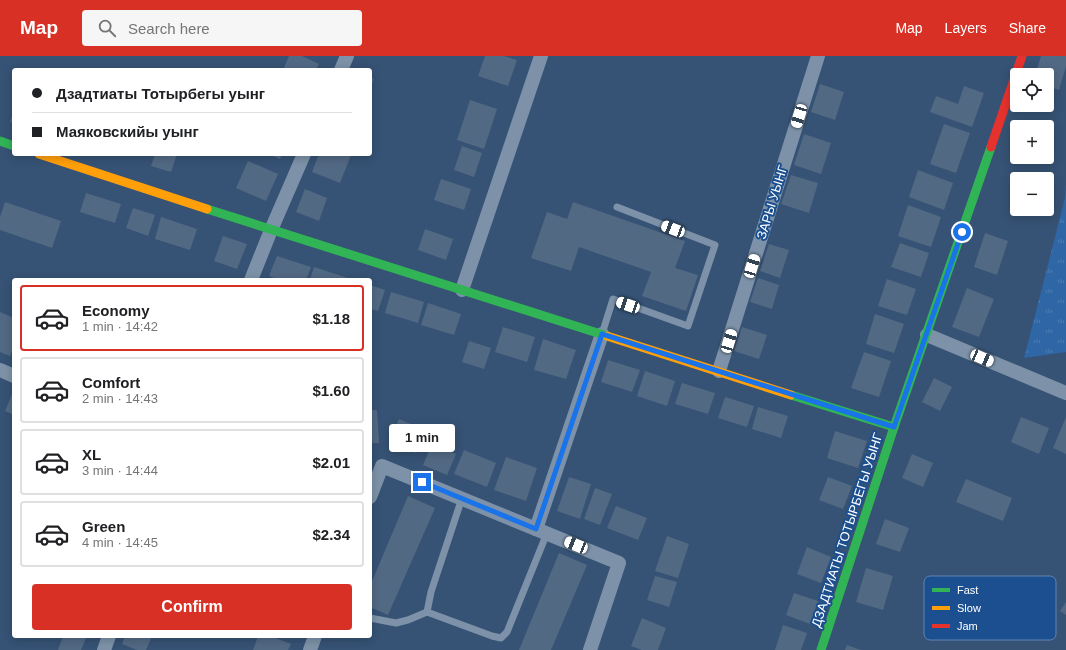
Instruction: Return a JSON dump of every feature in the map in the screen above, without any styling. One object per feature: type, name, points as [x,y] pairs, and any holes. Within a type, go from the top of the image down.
[{"type":"street","points":[[342,68],[347,56]]},
{"type":"street","points":[[462,290],[541,56]]},
{"type":"street","name":"ЗАРЫ УЫНГ","points":[[720,371],[818,56]]},
{"type":"street","name":"ДЗАДТИАТЫ ТОТЫРБЕГЫ УЫНГ","points":[[821,650],[894,427],[1022,56]]},
{"type":"street","points":[[0,141],[12,145]]},
{"type":"street","points":[[45,156],[271,230],[894,427]]},
{"type":"street","points":[[252,278],[303,156]]},
{"type":"street","points":[[542,531],[602,334]]},
{"type":"street","points":[[927,335],[1066,393]]},
{"type":"street","points":[[0,370],[12,375]]},
{"type":"street","points":[[372,492],[382,466],[619,563],[590,650]]},
{"type":"street","points":[[104,650],[108,638]]},
{"type":"street","points":[[310,650],[314,638]]},
{"type":"lane","points":[[602,334],[613,300],[688,326],[715,245],[617,207]]},
{"type":"lane","points":[[427,612],[431,592],[462,498]]},
{"type":"lane","points":[[372,618],[396,623],[427,612],[501,638],[507,632],[542,531]]},
{"type":"green space","points":[[1066,184],[1066,352],[1024,358],[1065,198]]},
{"type":"building","points":[[289,56],[302,56],[319,64],[317,68],[284,68]]},
{"type":"building","points":[[485,56],[504,56],[517,60],[508,86],[478,76]]},
{"type":"building","points":[[1041,56],[1066,56],[1066,66],[1059,90],[1054,88],[1054,68],[1037,68]]},
{"type":"building","points":[[820,84],[844,92],[835,120],[811,112]]},
{"type":"building","points":[[964,86],[984,93],[972,127],[930,112],[936,96],[958,104]]},
{"type":"building","points":[[470,100],[497,109],[484,149],[457,140]]},
{"type":"building","points":[[944,124],[970,133],[956,173],[930,164]]},
{"type":"building","points":[[804,134],[831,143],[821,174],[794,165]]},
{"type":"building","points":[[462,146],[482,153],[474,177],[454,170]]},
{"type":"building","points":[[154,156],[176,156],[171,172],[151,166]]},
{"type":"building","points":[[273,156],[281,156],[280,159]]},
{"type":"building","points":[[318,156],[351,156],[340,183],[312,172]]},
{"type":"building","points":[[248,161],[278,174],[266,201],[236,188]]},
{"type":"building","points":[[918,170],[953,183],[944,210],[909,197]]},
{"type":"building","points":[[791,175],[818,183],[809,213],[781,204]]},
{"type":"building","points":[[441,179],[471,189],[464,210],[434,200]]},
{"type":"building","points":[[305,189],[327,198],[319,221],[296,212]]},
{"type":"building","points":[[86,193],[121,204],[115,223],[80,212]]},
{"type":"building","points":[[5,202],[61,221],[52,248],[0,230],[0,217]]},
{"type":"building","points":[[573,202],[685,241],[675,268],[698,275],[686,311],[642,296],[651,272],[579,247],[571,271],[531,258],[547,212],[567,219]]},
{"type":"building","points":[[908,205],[941,217],[931,247],[898,236]]},
{"type":"building","points":[[133,208],[155,215],[148,236],[126,228]]},
{"type":"building","points":[[161,217],[197,229],[190,250],[155,239]]},
{"type":"building","points":[[425,229],[453,239],[446,260],[418,250]]},
{"type":"building","points":[[985,233],[1008,241],[997,275],[974,267]]},
{"type":"building","points":[[223,236],[247,244],[237,269],[214,261]]},
{"type":"building","points":[[900,243],[929,253],[921,277],[891,267]]},
{"type":"building","points":[[769,244],[789,250],[780,278],[760,271]]},
{"type":"building","points":[[277,256],[311,267],[307,278],[274,278],[269,276]]},
{"type":"building","points":[[314,267],[348,278],[311,278]]},
{"type":"building","points":[[758,278],[779,285],[772,309],[750,302]]},
{"type":"building","points":[[887,279],[916,289],[907,315],[878,306]]},
{"type":"building","points":[[372,286],[385,290],[378,311],[372,310]]},
{"type":"building","points":[[967,288],[994,299],[979,337],[952,327]]},
{"type":"building","points":[[391,292],[424,302],[418,323],[385,313]]},
{"type":"building","points":[[428,303],[461,314],[454,335],[421,325]]},
{"type":"building","points":[[0,312],[12,317],[12,351],[10,356],[0,352]]},
{"type":"building","points":[[875,314],[904,324],[894,353],[866,344]]},
{"type":"building","points":[[503,327],[535,337],[527,362],[495,352]]},
{"type":"building","points":[[742,327],[767,335],[759,359],[734,351]]},
{"type":"building","points":[[543,339],[576,350],[566,379],[534,370]]},
{"type":"building","points":[[469,341],[491,348],[484,369],[462,362]]},
{"type":"building","points":[[864,352],[891,361],[879,397],[851,388]]},
{"type":"building","points":[[608,360],[640,370],[632,392],[601,382]]},
{"type":"building","points":[[645,371],[675,381],[667,406],[637,396]]},
{"type":"building","points":[[934,378],[952,387],[940,411],[922,402]]},
{"type":"building","points":[[682,383],[715,393],[708,414],[675,404]]},
{"type":"building","points":[[12,394],[12,414],[5,411]]},
{"type":"building","points":[[725,397],[754,406],[747,427],[718,418]]},
{"type":"building","points":[[758,407],[788,416],[781,438],[752,429]]},
{"type":"building","points":[[372,410],[377,410],[379,443],[372,443]]},
{"type":"building","points":[[1021,417],[1049,428],[1039,454],[1011,442]]},
{"type":"building","points":[[1066,417],[1066,454],[1053,448]]},
{"type":"building","points":[[399,419],[425,430],[416,453],[389,442]]},
{"type":"building","points":[[835,431],[867,441],[858,468],[827,458]]},
{"type":"building","points":[[432,444],[456,454],[447,475],[423,465]]},
{"type":"building","points":[[464,450],[496,463],[487,487],[454,474]]},
{"type":"building","points":[[912,454],[933,463],[923,487],[902,478]]},
{"type":"building","points":[[506,457],[537,468],[526,501],[494,490]]},
{"type":"building","points":[[569,477],[591,484],[580,519],[557,511]]},
{"type":"building","points":[[828,477],[852,486],[843,509],[819,500]]},
{"type":"building","points":[[966,479],[1012,498],[1003,521],[956,502]]},
{"type":"building","points":[[595,488],[612,494],[600,525],[584,519]]},
{"type":"building","points":[[408,496],[435,508],[388,615],[372,608],[372,581]]},
{"type":"building","points":[[616,506],[647,518],[638,540],[607,528]]},
{"type":"building","points":[[885,519],[909,528],[900,552],[876,544]]},
{"type":"building","points":[[667,536],[689,544],[678,578],[655,571]]},
{"type":"building","points":[[807,547],[831,557],[821,583],[797,574]]},
{"type":"building","points":[[559,553],[587,565],[551,650],[519,650]]},
{"type":"building","points":[[866,568],[893,576],[883,610],[856,602]]},
{"type":"building","points":[[655,576],[677,582],[669,607],[647,600]]},
{"type":"building","points":[[794,593],[818,601],[810,624],[786,615]]},
{"type":"building","points":[[1066,602],[1066,615],[1060,611]]},
{"type":"building","points":[[642,618],[666,628],[658,650],[642,650],[631,646]]},
{"type":"building","points":[[783,625],[807,633],[801,650],[775,650]]},
{"type":"building","points":[[62,638],[86,638],[81,650],[58,650]]},
{"type":"building","points":[[124,638],[151,638],[146,650],[137,650],[122,644]]},
{"type":"building","points":[[257,638],[275,638],[291,644],[288,650],[253,650]]},
{"type":"building","points":[[847,645],[861,650],[845,650]]},
{"type":"traffic: fast","points":[[0,141],[12,145]]},
{"type":"traffic: fast","points":[[821,650],[894,427],[991,147]]},
{"type":"traffic: fast","points":[[207,209],[607,336]]},
{"type":"traffic: fast","points":[[791,395],[894,427]]},
{"type":"traffic: slow","points":[[45,156],[207,209]]},
{"type":"traffic: slow","points":[[607,336],[791,395]]},
{"type":"traffic: jam","points":[[991,147],[1022,56]]},
{"type":"route","points":[[422,482],[536,529],[602,334],[894,427],[962,232]]}]
